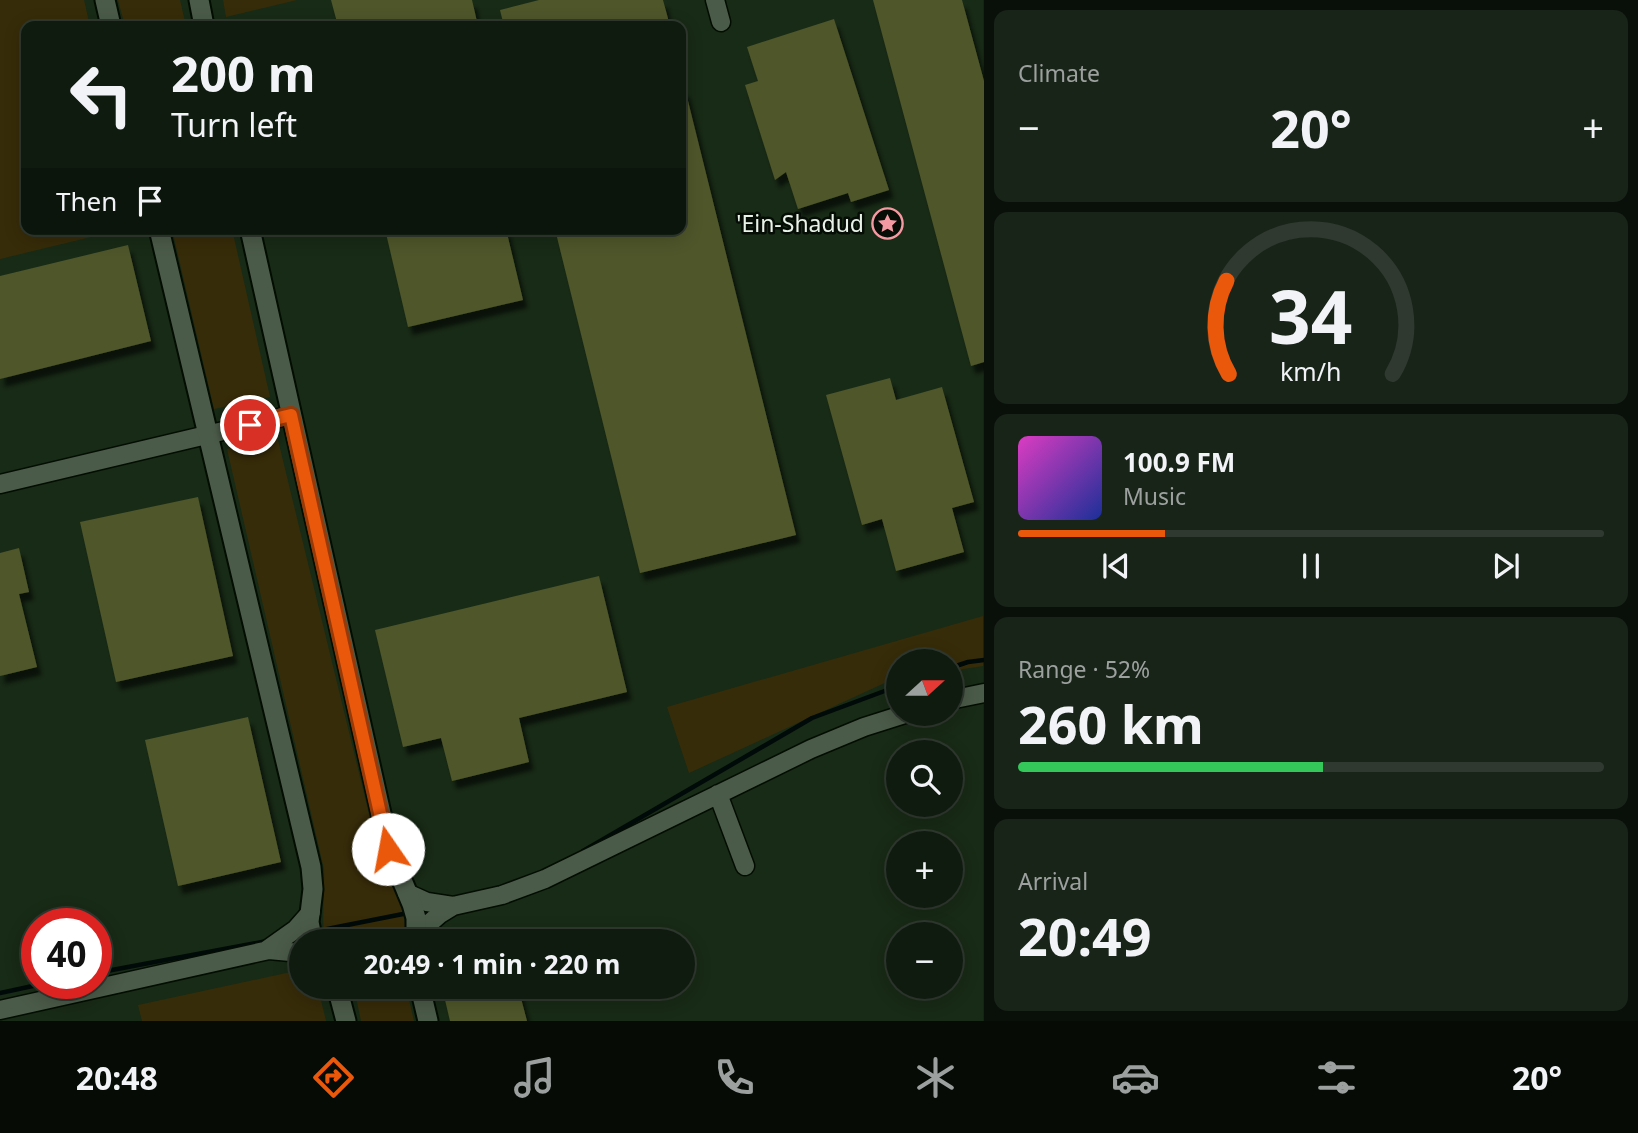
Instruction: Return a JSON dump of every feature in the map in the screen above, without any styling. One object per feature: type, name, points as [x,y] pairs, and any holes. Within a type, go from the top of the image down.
[{"type":"street","points":[[105,0],[110,21]]},
{"type":"street","points":[[199,0],[203,21]]},
{"type":"street","points":[[715,0],[721,22]]},
{"type":"street","points":[[160,235],[311,867],[313,889],[310,929]]},
{"type":"street","points":[[251,235],[388,849],[416,918],[416,929]]},
{"type":"street","points":[[0,484],[291,415]]},
{"type":"street","points":[[963,698],[984,693]]},
{"type":"street","points":[[425,929],[453,906],[502,895],[533,884],[811,749],[886,720]]},
{"type":"street","points":[[718,794],[746,866]]},
{"type":"street","points":[[407,894],[427,902],[453,906]]},
{"type":"street","points":[[265,951],[296,929],[311,912]]},
{"type":"street","points":[[0,1010],[265,951],[289,950]]},
{"type":"street","points":[[340,999],[346,1021]]},
{"type":"street","points":[[423,999],[428,1021]]},
{"type":"shaded area","points":[[0,0],[983,0],[983,1021],[0,1021]]},
{"type":"shaded area","points":[[0,0],[84,0],[89,21],[21,21],[21,235],[99,235],[0,259]]},
{"type":"shaded area","points":[[118,0],[180,0],[185,21],[124,21]]},
{"type":"shaded area","points":[[223,0],[297,0],[226,17]]},
{"type":"shaded area","points":[[173,235],[233,235],[270,397],[214,409]]},
{"type":"shaded area","points":[[277,436],[382,868],[402,904],[404,929],[324,929],[324,869],[227,449]]},
{"type":"shaded area","points":[[983,616],[983,666],[963,669],[963,649],[886,649],[886,682],[689,773],[667,707]]},
{"type":"shaded area","points":[[289,972],[289,999],[321,999],[326,1021],[142,1021],[138,1005]]},
{"type":"shaded area","points":[[356,999],[409,999],[414,1021],[361,1021]]},
{"type":"building","points":[[331,0],[472,0],[477,21],[337,21]]},
{"type":"building","points":[[539,0],[663,0],[669,21],[503,21],[500,10]]},
{"type":"building","points":[[873,0],[962,0],[984,81],[984,362],[971,366]]},
{"type":"building","points":[[834,19],[889,190],[851,202],[848,193],[798,209],[786,172],[775,180],[745,85],[758,81],[747,47]]},
{"type":"building","points":[[686,93],[796,535],[640,573],[556,235],[686,235]]},
{"type":"building","points":[[386,235],[507,235],[523,300],[408,327]]},
{"type":"building","points":[[128,245],[151,341],[0,379],[0,276]]},
{"type":"building","points":[[890,378],[896,400],[942,387],[974,502],[952,508],[964,552],[896,571],[882,519],[862,525],[826,395]]},
{"type":"building","points":[[198,497],[233,656],[116,682],[80,522]]},
{"type":"building","points":[[19,548],[29,592],[19,594],[37,667],[0,676],[0,553]]},
{"type":"building","points":[[599,576],[627,692],[519,718],[529,762],[452,781],[441,738],[403,747],[375,630]]},
{"type":"building","points":[[248,717],[281,862],[178,886],[145,740]]},
{"type":"building","points":[[445,999],[521,999],[527,1021],[450,1021]]},
{"type":"waterway","points":[[963,664],[984,660]]},
{"type":"waterway","points":[[583,851],[812,718],[886,690]]},
{"type":"waterway","points":[[327,929],[408,913]]},
{"type":"waterway","points":[[112,970],[267,941]]},
{"type":"waterway","points":[[0,993],[21,988]]},
{"type":"place","name":"'Ein-Shadud","points":[[887,224]]},
{"type":"route","points":[[250,425],[291,415],[388,849]]}]
